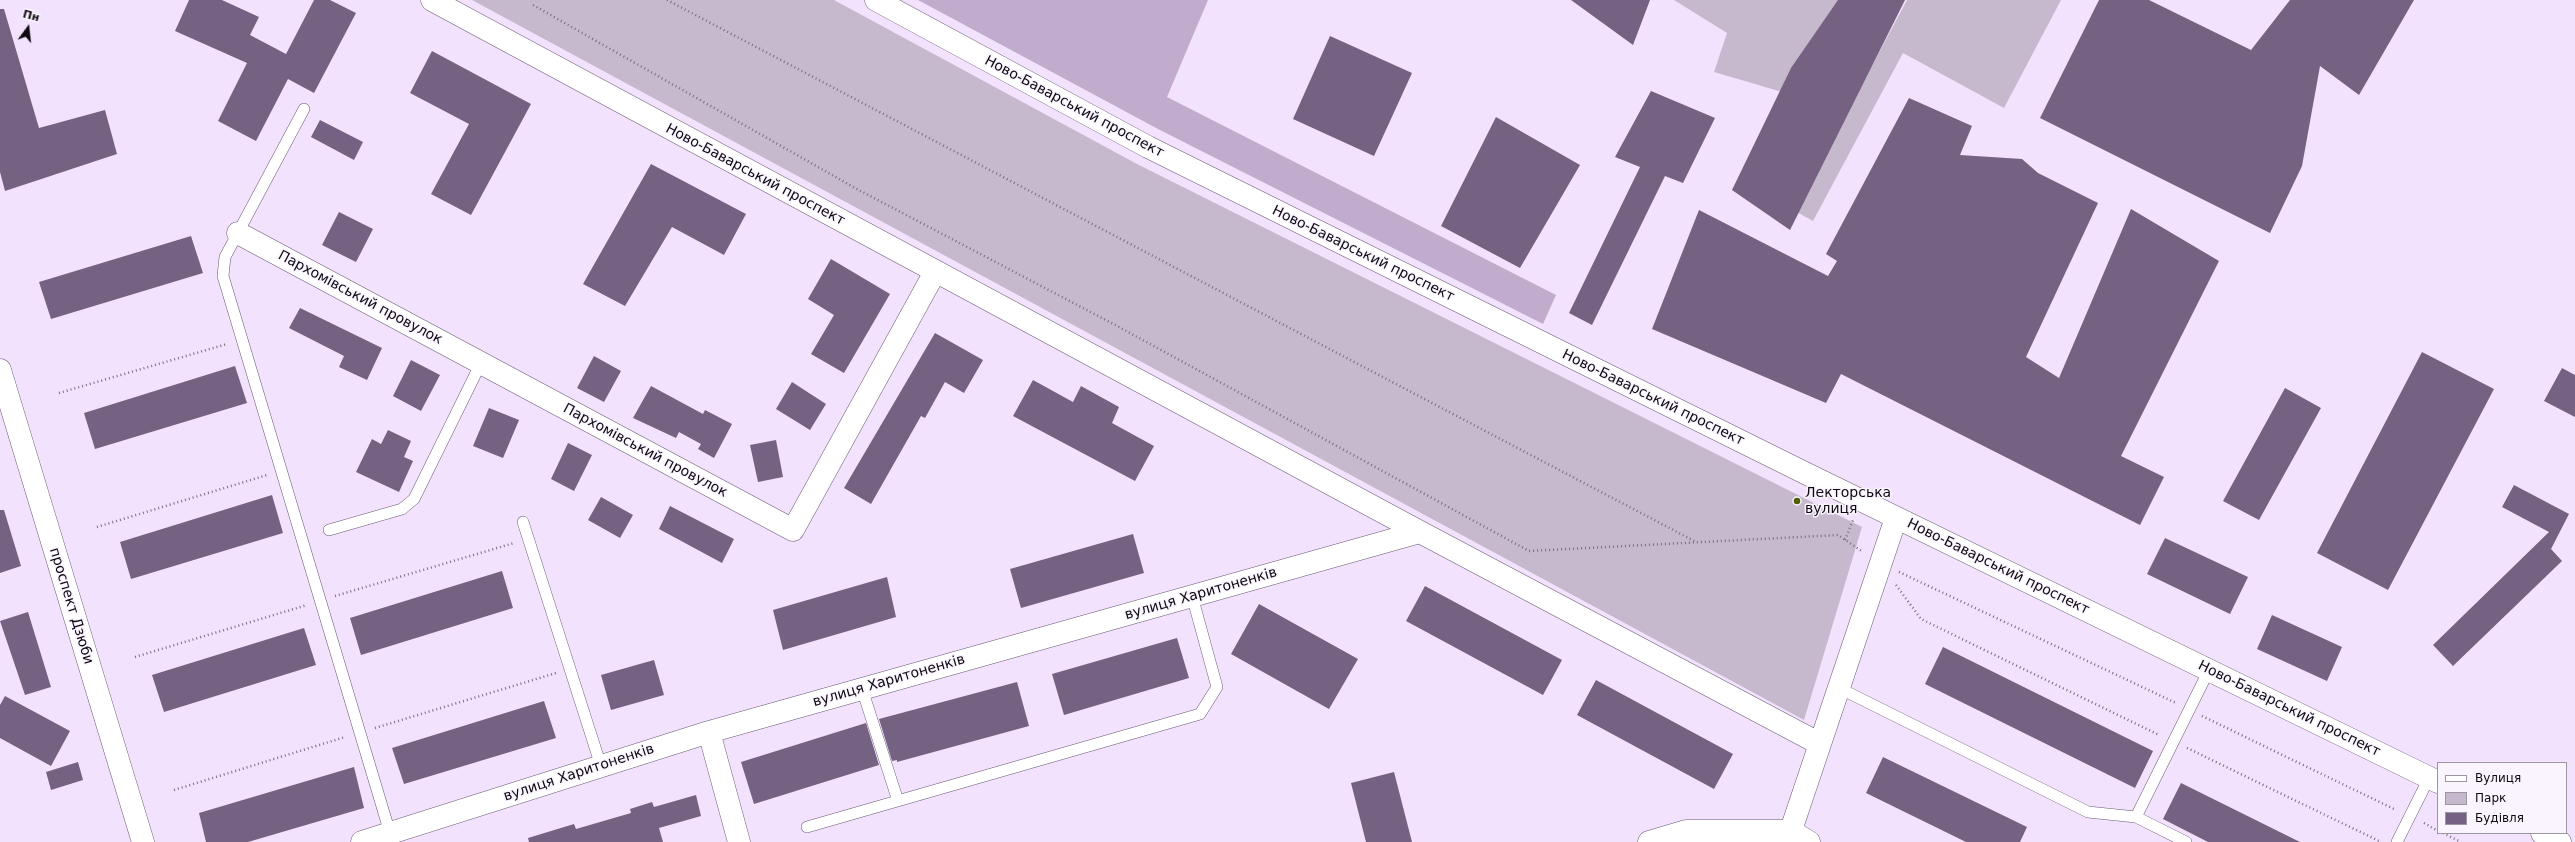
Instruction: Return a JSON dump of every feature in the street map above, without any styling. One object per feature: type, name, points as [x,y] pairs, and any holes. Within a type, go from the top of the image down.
[{"type":"street","name":"Ново-Баварський проспект","points":[[432,0],[1420,532],[1820,744]]},
{"type":"street","name":"Ново-Баварський проспект","points":[[876,0],[1148,148],[1896,518],[2434,780]]},
{"type":"street","name":"Пархомівський провулок","points":[[238,233],[793,530],[935,272]]},
{"type":"street","name":"проспект Дзюби","points":[[0,370],[143,842]]},
{"type":"street","points":[[1789,836],[1896,518]]},
{"type":"street","name":"вулиця Харитоненків","points":[[362,842],[709,732],[1420,532]]},
{"type":"street","points":[[709,732],[739,842]]},
{"type":"street","points":[[1649,842],[1686,831],[1789,836],[1809,842]]},
{"type":"street","points":[[2544,834],[2560,842]]},
{"type":"lane","points":[[304,109],[225,257],[223,276],[390,833]]},
{"type":"lane","points":[[329,530],[402,509],[414,499],[482,364]]},
{"type":"lane","points":[[524,522],[601,766]]},
{"type":"lane","points":[[807,827],[1200,714],[1217,687],[1192,596]]},
{"type":"lane","points":[[2136,817],[2209,670]]},
{"type":"lane","points":[[1839,688],[2088,812],[2136,817],[2186,842]]},
{"type":"lane","points":[[862,689],[898,801]]},
{"type":"lane","points":[[2397,842],[2410,817],[2434,780]]},
{"type":"path","points":[[667,0],[1696,543]]},
{"type":"path","points":[[533,5],[855,188],[1118,327],[1528,551],[1838,535],[1880,564],[2189,710],[2437,830]]},
{"type":"path","points":[[59,393],[242,340]]},
{"type":"path","points":[[97,527],[281,470]]},
{"type":"path","points":[[1845,540],[1853,520]]},
{"type":"path","points":[[135,657],[529,539]]},
{"type":"path","points":[[1880,564],[1921,619],[2381,842]]},
{"type":"path","points":[[2445,834],[2461,842]]},
{"type":"green space","points":[[472,0],[834,0],[1137,164],[1862,527],[1804,720]]},
{"type":"green space","points":[[1674,0],[1840,0],[1789,94],[1714,72],[1727,33]]},
{"type":"green space","points":[[1907,0],[2061,0],[2004,108],[1903,53],[1813,221],[1795,211]]},
{"type":"shaded area","points":[[918,0],[1208,0],[1167,97],[1556,295],[1543,324],[1158,129]]},
{"type":"building","points":[[189,0],[222,0],[259,17],[250,35],[286,54],[314,0],[330,0],[356,13],[314,93],[288,79],[256,141],[218,121],[247,63],[175,31]]},
{"type":"building","points":[[1571,0],[1650,0],[1633,45]]},
{"type":"building","points":[[1838,0],[1905,0],[1790,230],[1732,190],[1791,68]]},
{"type":"building","points":[[2099,0],[2149,0],[2251,50],[2290,0],[2414,0],[2359,95],[2320,66],[2302,166],[2270,233],[2040,118]]},
{"type":"building","points":[[0,9],[4,9],[39,128],[105,110],[117,154],[5,191],[0,172]]},
{"type":"building","points":[[1330,36],[1412,73],[1374,156],[1293,119]]},
{"type":"building","points":[[432,51],[531,104],[471,215],[431,194],[469,124],[410,93]]},
{"type":"building","points":[[1651,91],[1715,118],[1683,183],[1665,176],[1592,325],[1569,313],[1640,167],[1615,157]]},
{"type":"building","points":[[1909,98],[1972,126],[1960,155],[2022,159],[2038,173],[2098,203],[2026,357],[2059,378],[2131,209],[2219,261],[2121,456],[2164,477],[2140,525],[1841,374],[1826,403],[1652,329],[1699,210],[1828,276],[1837,261],[1826,254]]},
{"type":"building","points":[[1496,117],[1580,165],[1520,268],[1441,226]]},
{"type":"building","points":[[320,120],[363,142],[354,160],[311,137]]},
{"type":"building","points":[[651,164],[746,214],[724,255],[672,227],[625,306],[583,284]]},
{"type":"building","points":[[339,212],[373,229],[356,262],[322,245]]},
{"type":"building","points":[[191,236],[203,273],[51,319],[39,282]]},
{"type":"building","points":[[831,259],[890,294],[844,373],[811,354],[834,315],[808,299]]},
{"type":"building","points":[[300,308],[382,348],[367,380],[339,367],[344,356],[289,328]]},
{"type":"building","points":[[935,333],[983,360],[964,393],[945,382],[925,418],[921,416],[871,504],[844,488]]},
{"type":"building","points":[[2422,352],[2494,389],[2388,590],[2317,553]]},
{"type":"building","points":[[594,356],[621,371],[604,402],[577,388]]},
{"type":"building","points":[[411,360],[440,375],[421,411],[393,396]]},
{"type":"building","points":[[235,366],[247,403],[95,449],[84,413]]},
{"type":"building","points":[[2562,368],[2575,375],[2575,417],[2544,401]]},
{"type":"building","points":[[1033,380],[1073,402],[1081,386],[1119,407],[1112,423],[1154,446],[1135,481],[1013,416]]},
{"type":"building","points":[[792,382],[826,404],[810,430],[776,409]]},
{"type":"building","points":[[651,386],[703,414],[705,410],[732,424],[714,458],[698,449],[701,444],[679,432],[676,438],[633,418]]},
{"type":"building","points":[[2285,388],[2321,408],[2259,520],[2223,501]]},
{"type":"building","points":[[489,408],[519,420],[503,458],[473,446]]},
{"type":"building","points":[[388,430],[411,441],[404,457],[413,461],[399,492],[356,472],[372,439],[381,444]]},
{"type":"building","points":[[776,440],[783,477],[758,482],[750,445]]},
{"type":"building","points":[[568,443],[592,455],[574,491],[551,479]]},
{"type":"building","points":[[2514,485],[2569,514],[2551,549],[2562,561],[2453,666],[2433,645],[2549,532],[2502,507]]},
{"type":"building","points":[[272,495],[283,533],[131,579],[120,542]]},
{"type":"building","points":[[601,497],[633,515],[620,538],[588,520]]},
{"type":"building","points":[[670,506],[734,539],[722,563],[659,529]]},
{"type":"building","points":[[0,510],[4,510],[21,566],[0,573]]},
{"type":"building","points":[[1133,534],[1144,573],[1021,608],[1010,569]]},
{"type":"building","points":[[2165,538],[2248,577],[2230,614],[2147,574]]},
{"type":"building","points":[[502,571],[513,608],[361,655],[350,618]]},
{"type":"building","points":[[887,577],[896,617],[783,650],[773,610]]},
{"type":"building","points":[[1425,586],[1562,660],[1543,695],[1406,621]]},
{"type":"building","points":[[1259,604],[1358,659],[1329,709],[1231,654]]},
{"type":"building","points":[[28,612],[51,687],[25,695],[0,621]]},
{"type":"building","points":[[2272,615],[2342,647],[2327,681],[2257,649]]},
{"type":"building","points":[[304,628],[316,665],[164,712],[152,675]]},
{"type":"building","points":[[1177,638],[1189,678],[1064,715],[1052,674]]},
{"type":"building","points":[[1943,647],[2153,751],[2135,788],[1925,684]]},
{"type":"building","points":[[654,660],[664,695],[611,710],[601,675]]},
{"type":"building","points":[[1596,680],[1733,754],[1714,789],[1577,715]]},
{"type":"building","points":[[1017,682],[1029,726],[897,762],[897,760],[892,761],[879,719]]},
{"type":"building","points":[[5,696],[70,731],[51,766],[0,738],[0,705]]},
{"type":"building","points":[[544,701],[556,738],[404,784],[392,748]]},
{"type":"building","points":[[866,723],[879,765],[754,804],[741,762]]},
{"type":"building","points":[[1883,757],[2027,827],[2020,842],[1966,842],[1866,793]]},
{"type":"building","points":[[78,762],[83,780],[51,790],[46,772]]},
{"type":"building","points":[[354,767],[364,808],[248,842],[206,842],[199,813]]},
{"type":"building","points":[[1394,772],[1412,842],[1366,842],[1351,783]]},
{"type":"building","points":[[2181,783],[2300,842],[2208,842],[2163,819]]},
{"type":"building","points":[[696,795],[701,816],[659,828],[663,842],[529,842],[528,838],[574,824],[576,829],[631,813],[630,809],[652,802],[654,807]]},
{"type":"place","name":"Лекторська вулиця","points":[[1797,501]]}]
